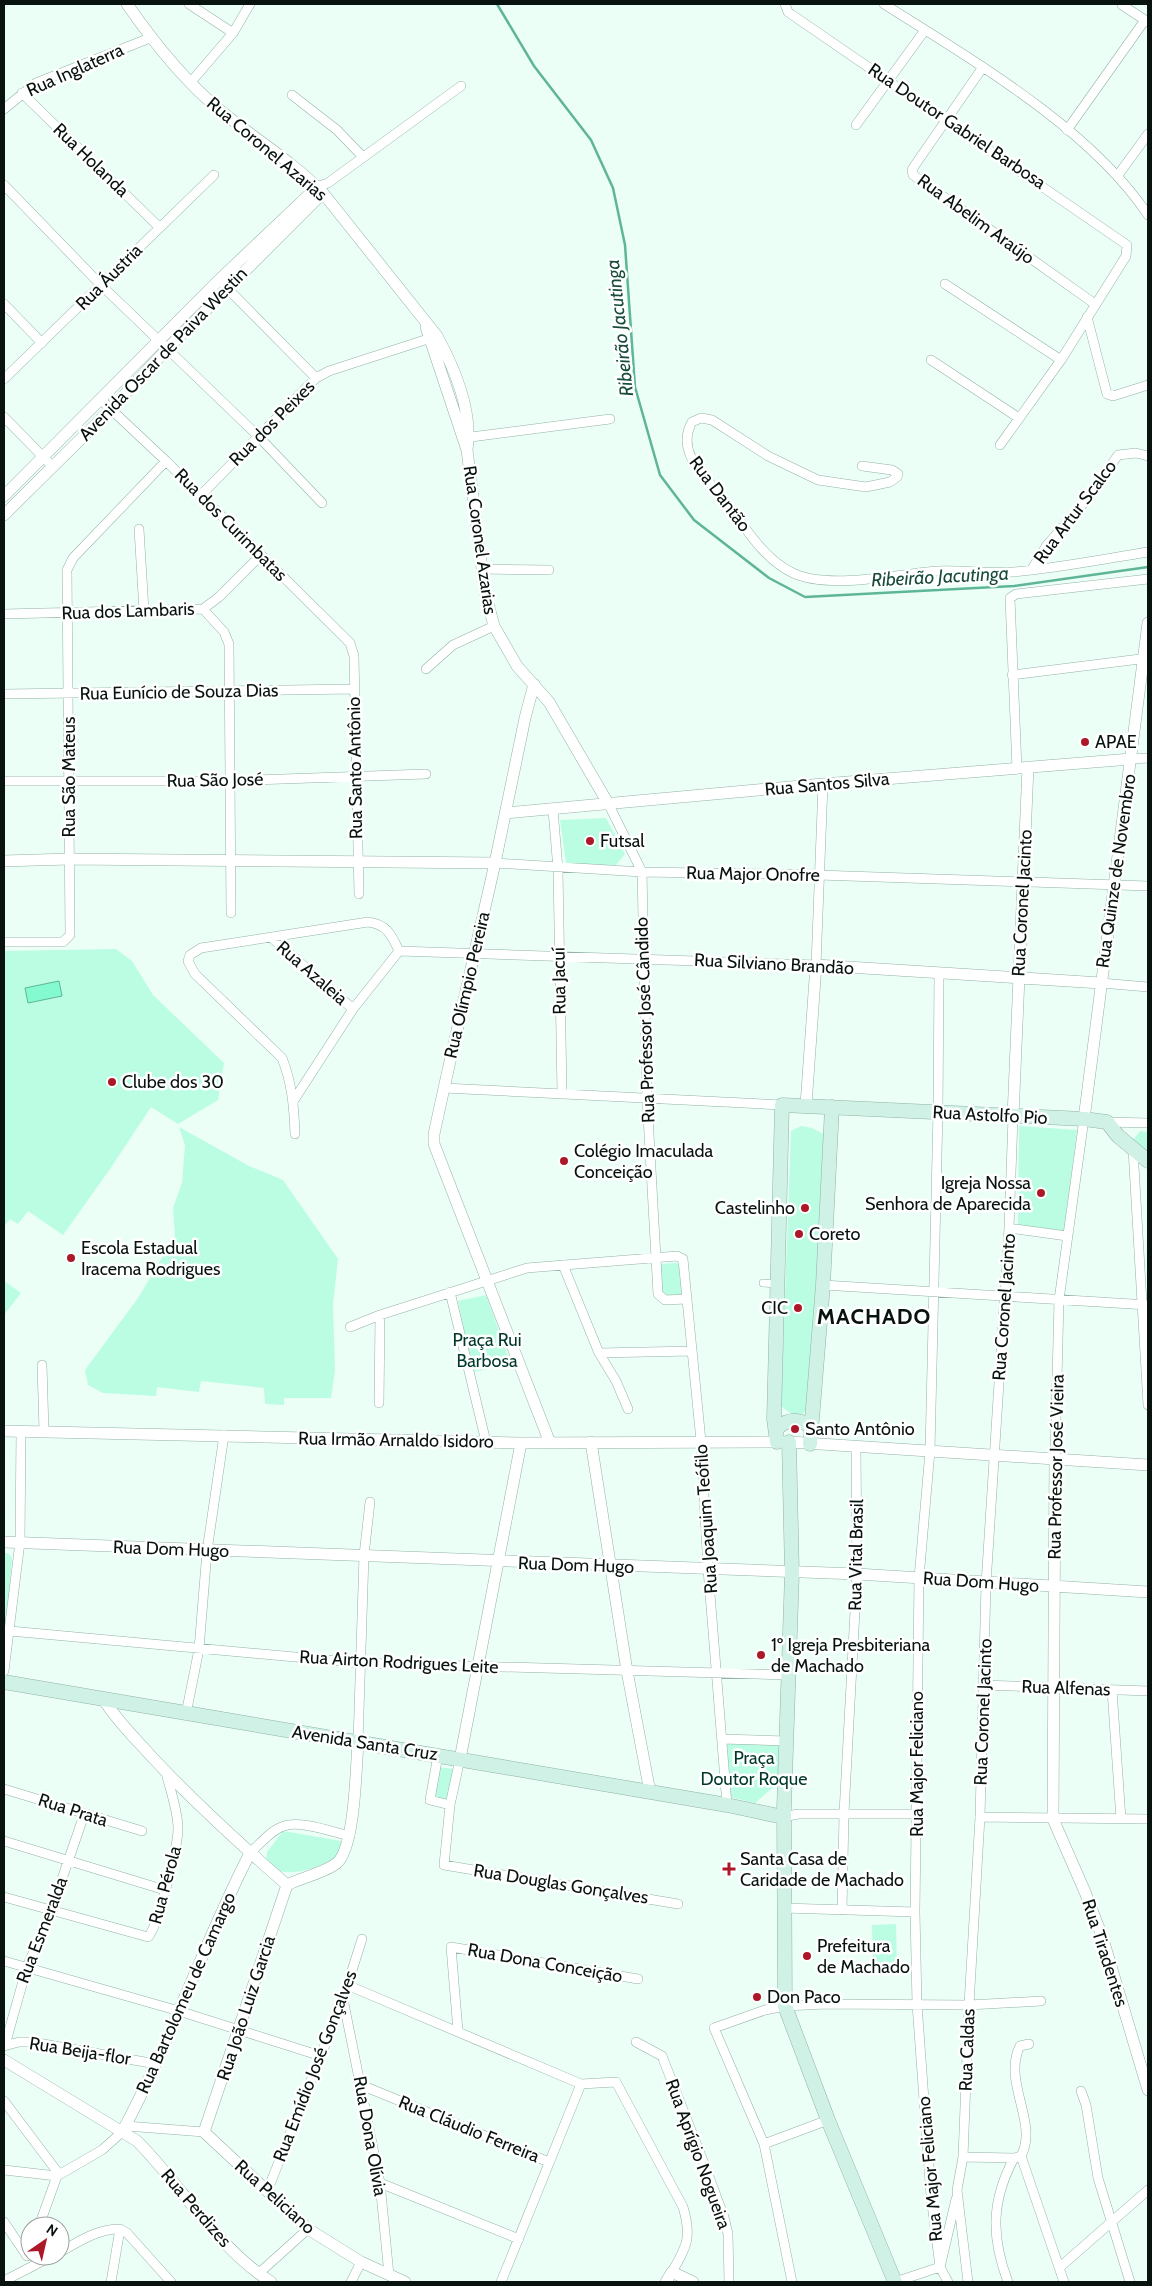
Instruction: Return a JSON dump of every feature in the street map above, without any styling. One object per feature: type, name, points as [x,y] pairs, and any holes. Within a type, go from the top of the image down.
[{"type":"main road","name":"Rua Astolfo Pio","points":[[782,1105],[1084,1119],[1107,1122]]},
{"type":"main road","points":[[782,1105],[777,1284],[780,1438],[792,1573],[784,1785],[779,1812],[785,1841],[783,1908],[785,2006],[828,2120],[895,2282]]},
{"type":"main road","points":[[810,1444],[823,1285],[832,1107]]},
{"type":"main road","points":[[1107,1122],[1133,1149],[1148,1161]]},
{"type":"main road","points":[[780,1438],[783,1423],[793,1420],[802,1421],[810,1426]]},
{"type":"main road","name":"Avenida Santa Cruz","points":[[4,1682],[727,1805]]},
{"type":"main road","points":[[727,1805],[779,1812]]},
{"type":"street","name":"Rua Coronel Azarias","points":[[127,4],[150,38],[190,83],[221,111],[323,187],[424,321],[433,337],[466,438],[485,592],[494,626],[517,666],[534,684],[556,714],[609,805]]},
{"type":"street","points":[[189,4],[234,33]]},
{"type":"street","points":[[190,83],[234,33],[250,4]]},
{"type":"street","points":[[884,4],[982,67],[1067,130],[1118,175],[1148,215]]},
{"type":"street","name":"Rua Doutor Gabriel Barbosa","points":[[785,5],[788,12],[1125,242],[1128,248],[1126,256],[1095,304]]},
{"type":"street","points":[[1067,130],[1146,21],[1122,5]]},
{"type":"street","points":[[856,125],[925,30]]},
{"type":"street","name":"Rua Inglaterra","points":[[4,109],[36,83],[150,38]]},
{"type":"street","name":"Rua Abelim Araújo","points":[[982,67],[915,165],[913,175],[1095,304]]},
{"type":"street","points":[[323,187],[461,86]]},
{"type":"street","name":"Rua Holanda","points":[[22,93],[159,227]]},
{"type":"street","points":[[292,95],[337,130],[364,158]]},
{"type":"street","points":[[1118,175],[1148,134]]},
{"type":"street","name":"Rua Áustria","points":[[4,379],[214,175]]},
{"type":"street","points":[[4,185],[101,285],[258,436],[322,503]]},
{"type":"street","name":"Avenida Oscar de Paiva Westin","points":[[4,496],[158,340],[223,284],[323,187]]},
{"type":"street","points":[[223,284],[316,378]]},
{"type":"street","name":"Avenida Oscar de Paiva Westin","points":[[4,515],[111,410],[223,284]]},
{"type":"street","points":[[945,284],[1061,360]]},
{"type":"street","points":[[4,304],[42,342]]},
{"type":"street","points":[[1000,445],[1061,360],[1095,304]]},
{"type":"street","points":[[1087,316],[1107,394],[1113,396],[1148,385]]},
{"type":"street","name":"Rua dos Peixes","points":[[201,495],[316,378],[433,337]]},
{"type":"street","points":[[932,360],[1019,418]]},
{"type":"street","name":"Rua dos Curimbatas","points":[[100,399],[201,495],[350,643]]},
{"type":"street","points":[[4,417],[52,466]]},
{"type":"street","name":"Rua Dantão","points":[[862,466],[892,470],[898,474],[890,482],[866,487],[818,480],[768,456],[712,420],[701,418],[692,422],[686,439],[693,463],[733,510],[749,535],[791,572],[813,580],[833,580],[940,571],[1002,572],[1032,570]]},
{"type":"street","points":[[466,438],[610,419]]},
{"type":"street","name":"Rua Artur Scalco","points":[[1032,570],[1047,545],[1089,497],[1118,455],[1136,453],[1148,456]]},
{"type":"street","name":"Rua São Mateus","points":[[4,942],[63,942],[68,940],[71,932],[68,780],[70,694],[69,564],[166,461]]},
{"type":"street","points":[[140,529],[144,611]]},
{"type":"street","points":[[1032,570],[1148,552]]},
{"type":"street","name":"Rua dos Lambaris","points":[[4,614],[203,609],[260,555]]},
{"type":"street","points":[[483,570],[549,570]]},
{"type":"street","points":[[1016,769],[1010,598],[1016,594],[1148,579]]},
{"type":"street","points":[[203,609],[228,638],[231,913]]},
{"type":"street","name":"Rua Quinze de Novembro","points":[[1084,1119],[1146,658],[1148,623]]},
{"type":"street","points":[[426,669],[453,645],[494,626]]},
{"type":"street","name":"Rua Santo Antônio","points":[[350,643],[354,656],[359,894]]},
{"type":"street","points":[[1012,675],[1146,658]]},
{"type":"street","name":"Rua Olímpio Pereira","points":[[486,1280],[434,1144],[434,1134],[506,813],[524,718],[534,684]]},
{"type":"street","name":"Rua Eunício de Souza Dias","points":[[4,694],[354,688]]},
{"type":"street","name":"Rua Santos Silva","points":[[506,813],[822,784],[1148,758]]},
{"type":"street","name":"Rua Coronel Jacinto","points":[[980,1817],[986,1584],[1009,1228],[1028,767]]},
{"type":"street","name":"Rua São José","points":[[4,781],[229,781],[426,774]]},
{"type":"street","points":[[806,1105],[816,964],[822,784]]},
{"type":"street","points":[[609,805],[642,872]]},
{"type":"street","name":"Rua Jacuí","points":[[553,810],[558,869],[562,1093]]},
{"type":"street","name":"Rua Major Onofre","points":[[4,861],[69,859],[495,863],[558,869],[642,872],[818,875],[1148,886]]},
{"type":"street","name":"Rua Professor José Cândido","points":[[642,872],[642,958],[647,1098],[658,1294],[661,1298],[687,1299]]},
{"type":"street","points":[[294,1100],[353,1009],[399,951],[386,928],[377,923],[368,922],[201,948],[194,950],[188,961],[195,974],[282,1058],[294,1100],[296,1134]]},
{"type":"street","name":"Rua Azaleia","points":[[272,938],[353,1009]]},
{"type":"street","name":"Rua Silviano Brandão","points":[[399,951],[816,964],[938,974],[1148,986]]},
{"type":"street","name":"Rua Major Feliciano","points":[[938,974],[935,1292],[930,1451],[919,1578],[915,1912],[917,2004],[931,2196],[940,2267],[948,2282]]},
{"type":"street","points":[[444,1088],[782,1105]]},
{"type":"street","name":"Rua Professor José Vieira","points":[[1053,1818],[1059,1300],[1084,1119]]},
{"type":"street","name":"Rua Astolfo Pio","points":[[1107,1122],[1148,1123]]},
{"type":"street","points":[[1133,1149],[1145,1305],[1148,1405]]},
{"type":"street","points":[[1009,1228],[1067,1236]]},
{"type":"street","name":"Rua Joaquim Teófilo","points":[[655,1258],[677,1256],[683,1259],[701,1441],[708,1569],[723,1739]]},
{"type":"street","points":[[350,1327],[380,1315],[527,1268],[655,1258]]},
{"type":"street","points":[[564,1265],[599,1352],[616,1382],[628,1409]]},
{"type":"street","points":[[486,1280],[550,1443]]},
{"type":"street","points":[[762,1283],[777,1284]]},
{"type":"street","points":[[823,1285],[1145,1305]]},
{"type":"street","points":[[450,1292],[486,1442]]},
{"type":"street","points":[[379,1403],[380,1315]]},
{"type":"street","points":[[599,1352],[692,1351]]},
{"type":"street","points":[[42,1365],[44,1431]]},
{"type":"street","name":"Rua Irmão Arnaldo Isidoro","points":[[4,1431],[521,1443],[780,1438],[810,1444],[994,1456],[1056,1458],[1148,1466]]},
{"type":"street","points":[[4,1672],[20,1542],[21,1431]]},
{"type":"street","points":[[186,1714],[199,1649],[208,1550],[224,1435]]},
{"type":"street","points":[[591,1442],[627,1671],[650,1792]]},
{"type":"street","points":[[438,1755],[430,1800],[450,1805],[521,1443]]},
{"type":"street","name":"Rua Vital Brasil","points":[[842,1910],[844,1813],[858,1574],[856,1446]]},
{"type":"street","points":[[104,1700],[114,1716],[166,1772],[250,1853],[287,1885],[336,1864],[346,1853],[350,1836],[358,1742],[364,1556],[370,1502]]},
{"type":"street","name":"Rua Dom Hugo","points":[[4,1542],[858,1574],[986,1584],[1148,1592]]},
{"type":"street","name":"Rua Airton Rodrigues Leite","points":[[10,1631],[361,1663],[789,1675]]},
{"type":"street","name":"Rua Alfenas","points":[[984,1685],[1148,1691]]},
{"type":"street","points":[[1112,1690],[1121,1819]]},
{"type":"street","points":[[727,1805],[723,1739],[786,1741]]},
{"type":"street","name":"Rua Pérola","points":[[51,1911],[148,1937],[153,1930],[176,1848],[178,1829],[166,1772]]},
{"type":"street","name":"Rua Prata","points":[[4,1789],[84,1815],[142,1831]]},
{"type":"street","name":"Rua Douglas Gonçalves","points":[[450,1805],[444,1865],[678,1904]]},
{"type":"street","points":[[779,1812],[798,1814],[917,1814]]},
{"type":"street","name":"Rua Esmeralda","points":[[4,2046],[27,1967],[51,1911],[84,1815]]},
{"type":"street","points":[[980,1817],[1148,1819]]},
{"type":"street","name":"Rua Caldas","points":[[968,2282],[957,2190],[963,2157],[969,2005],[980,1817]]},
{"type":"street","name":"Rua Tiradentes","points":[[1053,1818],[1102,1936],[1148,2090]]},
{"type":"street","points":[[250,1853],[284,1825],[296,1824],[350,1836]]},
{"type":"street","points":[[4,1841],[165,1890]]},
{"type":"street","name":"Rua Bartolomeu de Camargo","points":[[124,2129],[156,2064],[233,1886],[250,1853]]},
{"type":"street","name":"Rua João Luiz Garcia","points":[[204,2132],[287,1885]]},
{"type":"street","points":[[4,1897],[51,1911]]},
{"type":"street","points":[[783,1908],[915,1912]]},
{"type":"street","name":"Rua Emídio José Gonçalves","points":[[267,2192],[343,1999],[362,1939]]},
{"type":"street","name":"Rua Dona Conceição","points":[[458,2032],[451,1947],[638,1979]]},
{"type":"street","points":[[4,1961],[240,2029],[321,2056]]},
{"type":"street","points":[[347,1985],[581,2084],[616,2082],[682,2207],[688,2224],[689,2237],[685,2250],[666,2282]]},
{"type":"street","name":"Rua Dona Olívia","points":[[343,1999],[380,2183],[389,2275]]},
{"type":"street","points":[[792,2282],[764,2144],[714,2028],[765,2010],[785,2006],[969,2005],[1041,2001]]},
{"type":"street","name":"Rua Beija-flor","points":[[4,2046],[19,2042],[32,2042],[156,2064]]},
{"type":"street","name":"Rua Aprígio Nogueira","points":[[636,2042],[662,2056],[711,2183],[728,2234],[728,2282]]},
{"type":"street","points":[[1008,2282],[1001,2265],[996,2233],[996,2207],[1000,2186],[1026,2143],[1026,2133],[1016,2084],[1015,2064],[1020,2046],[1029,2044]]},
{"type":"street","name":"Rua Perdizes","points":[[4,2060],[124,2129],[152,2156],[180,2193],[221,2241],[258,2274],[271,2282]]},
{"type":"street","points":[[501,2282],[581,2084]]},
{"type":"street","name":"Rua Cláudio Ferreira","points":[[361,2085],[549,2162]]},
{"type":"street","points":[[1081,2091],[1086,2106],[1098,2178],[1130,2282]]},
{"type":"street","points":[[4,2101],[58,2175]]},
{"type":"street","points":[[764,2144],[828,2120]]},
{"type":"street","points":[[4,2170],[58,2175],[102,2150],[124,2129],[204,2132]]},
{"type":"street","name":"Rua Peliciano","points":[[204,2132],[308,2229],[361,2262],[405,2282]]},
{"type":"street","points":[[963,2157],[1017,2157]]},
{"type":"street","points":[[1017,2157],[1060,2267],[1064,2282]]},
{"type":"street","points":[[42,2216],[58,2175]]},
{"type":"street","points":[[380,2183],[518,2239]]},
{"type":"street","points":[[895,2282],[940,2267],[957,2190]]},
{"type":"street","points":[[1060,2267],[1148,2190]]},
{"type":"street","points":[[4,2222],[20,2241]]},
{"type":"street","points":[[70,2246],[92,2234],[106,2229],[120,2229],[127,2233],[171,2282]]},
{"type":"street","points":[[111,2282],[120,2229]]},
{"type":"street","points":[[258,2274],[308,2229]]},
{"type":"street","points":[[351,2282],[361,2262]]},
{"type":"street","points":[[4,2281],[33,2266]]},
{"type":"street","points":[[672,2272],[693,2282]]},
{"type":"green space","points":[[606,818],[625,854],[615,866],[566,863],[560,820]]},
{"type":"green space","name":"Clube dos 30","points":[[116,949],[132,961],[153,995],[224,1063],[218,1100],[178,1124],[151,1107],[63,1235],[28,1211],[18,1224],[10,1219],[4,1227],[4,951]]},
{"type":"green space","points":[[801,1126],[812,1128],[825,1135],[809,1405],[803,1414],[793,1415],[781,1406],[791,1131]]},
{"type":"green space","points":[[1019,1126],[1077,1130],[1064,1232],[1018,1226]]},
{"type":"green space","points":[[179,1127],[249,1166],[283,1180],[338,1259],[333,1304],[335,1370],[331,1398],[284,1398],[284,1405],[265,1404],[264,1388],[201,1381],[199,1392],[157,1387],[156,1396],[103,1393],[88,1385],[85,1370],[138,1298],[175,1236],[173,1208],[182,1183],[185,1145]]},
{"type":"green space","points":[[1140,1131],[1148,1132],[1148,1155],[1133,1140]]},
{"type":"green space","points":[[677,1263],[682,1267],[684,1296],[668,1297],[661,1293],[659,1264]]},
{"type":"green space","points":[[4,1281],[21,1293],[4,1315]]},
{"type":"green space","name":"Praça Rui Barbosa","points":[[486,1295],[511,1364],[473,1372],[458,1301]]},
{"type":"green space","points":[[4,1553],[8,1553],[12,1558],[7,1621],[4,1625]]},
{"type":"green space","name":"Praça Doutor Roque","points":[[727,1742],[777,1743],[781,1746],[779,1782],[755,1803],[730,1797]]},
{"type":"green space","points":[[438,1767],[454,1769],[446,1803],[431,1800]]},
{"type":"green space","points":[[283,1831],[341,1841],[342,1852],[329,1861],[310,1869],[282,1872],[266,1861],[267,1852]]},
{"type":"green space","points":[[896,1924],[897,1966],[873,1966],[872,1925]]},
{"type":"shaded area","points":[[59,981],[62,996],[28,1003],[25,988]]},
{"type":"waterway","name":"Ribeirão Jacutinga","points":[[497,4],[534,66],[591,140],[613,188],[625,245],[635,387],[660,475],[694,520],[769,578],[805,597],[1014,586],[1148,567]]},
{"type":"place","name":"APAE","points":[[1085,742]]},
{"type":"place","name":"Futsal","points":[[590,841]]},
{"type":"place","name":"Clube dos 30","points":[[112,1082]]},
{"type":"place","name":"Colégio Imaculada Conceição","points":[[564,1161]]},
{"type":"place","name":"Igreja Nossa Senhora de Aparecida","points":[[1041,1193]]},
{"type":"place","name":"Castelinho","points":[[805,1208]]},
{"type":"place","name":"Coreto","points":[[799,1234]]},
{"type":"place","name":"Escola Estadual Iracema Rodrigues","points":[[71,1258]]},
{"type":"place","name":"CIC","points":[[798,1308]]},
{"type":"place","name":"Santo Antônio","points":[[795,1429]]},
{"type":"place","name":"1º Igreja Presbiteriana de Machado","points":[[761,1655]]},
{"type":"place","name":"Santa Casa de Caridade de Machado","points":[[729,1869]]},
{"type":"place","name":"Prefeitura de Machado","points":[[807,1956]]},
{"type":"place","name":"Don Paco","points":[[757,1997]]},
{"type":"district","name":"MACHADO","points":[[874,1316]]}]
